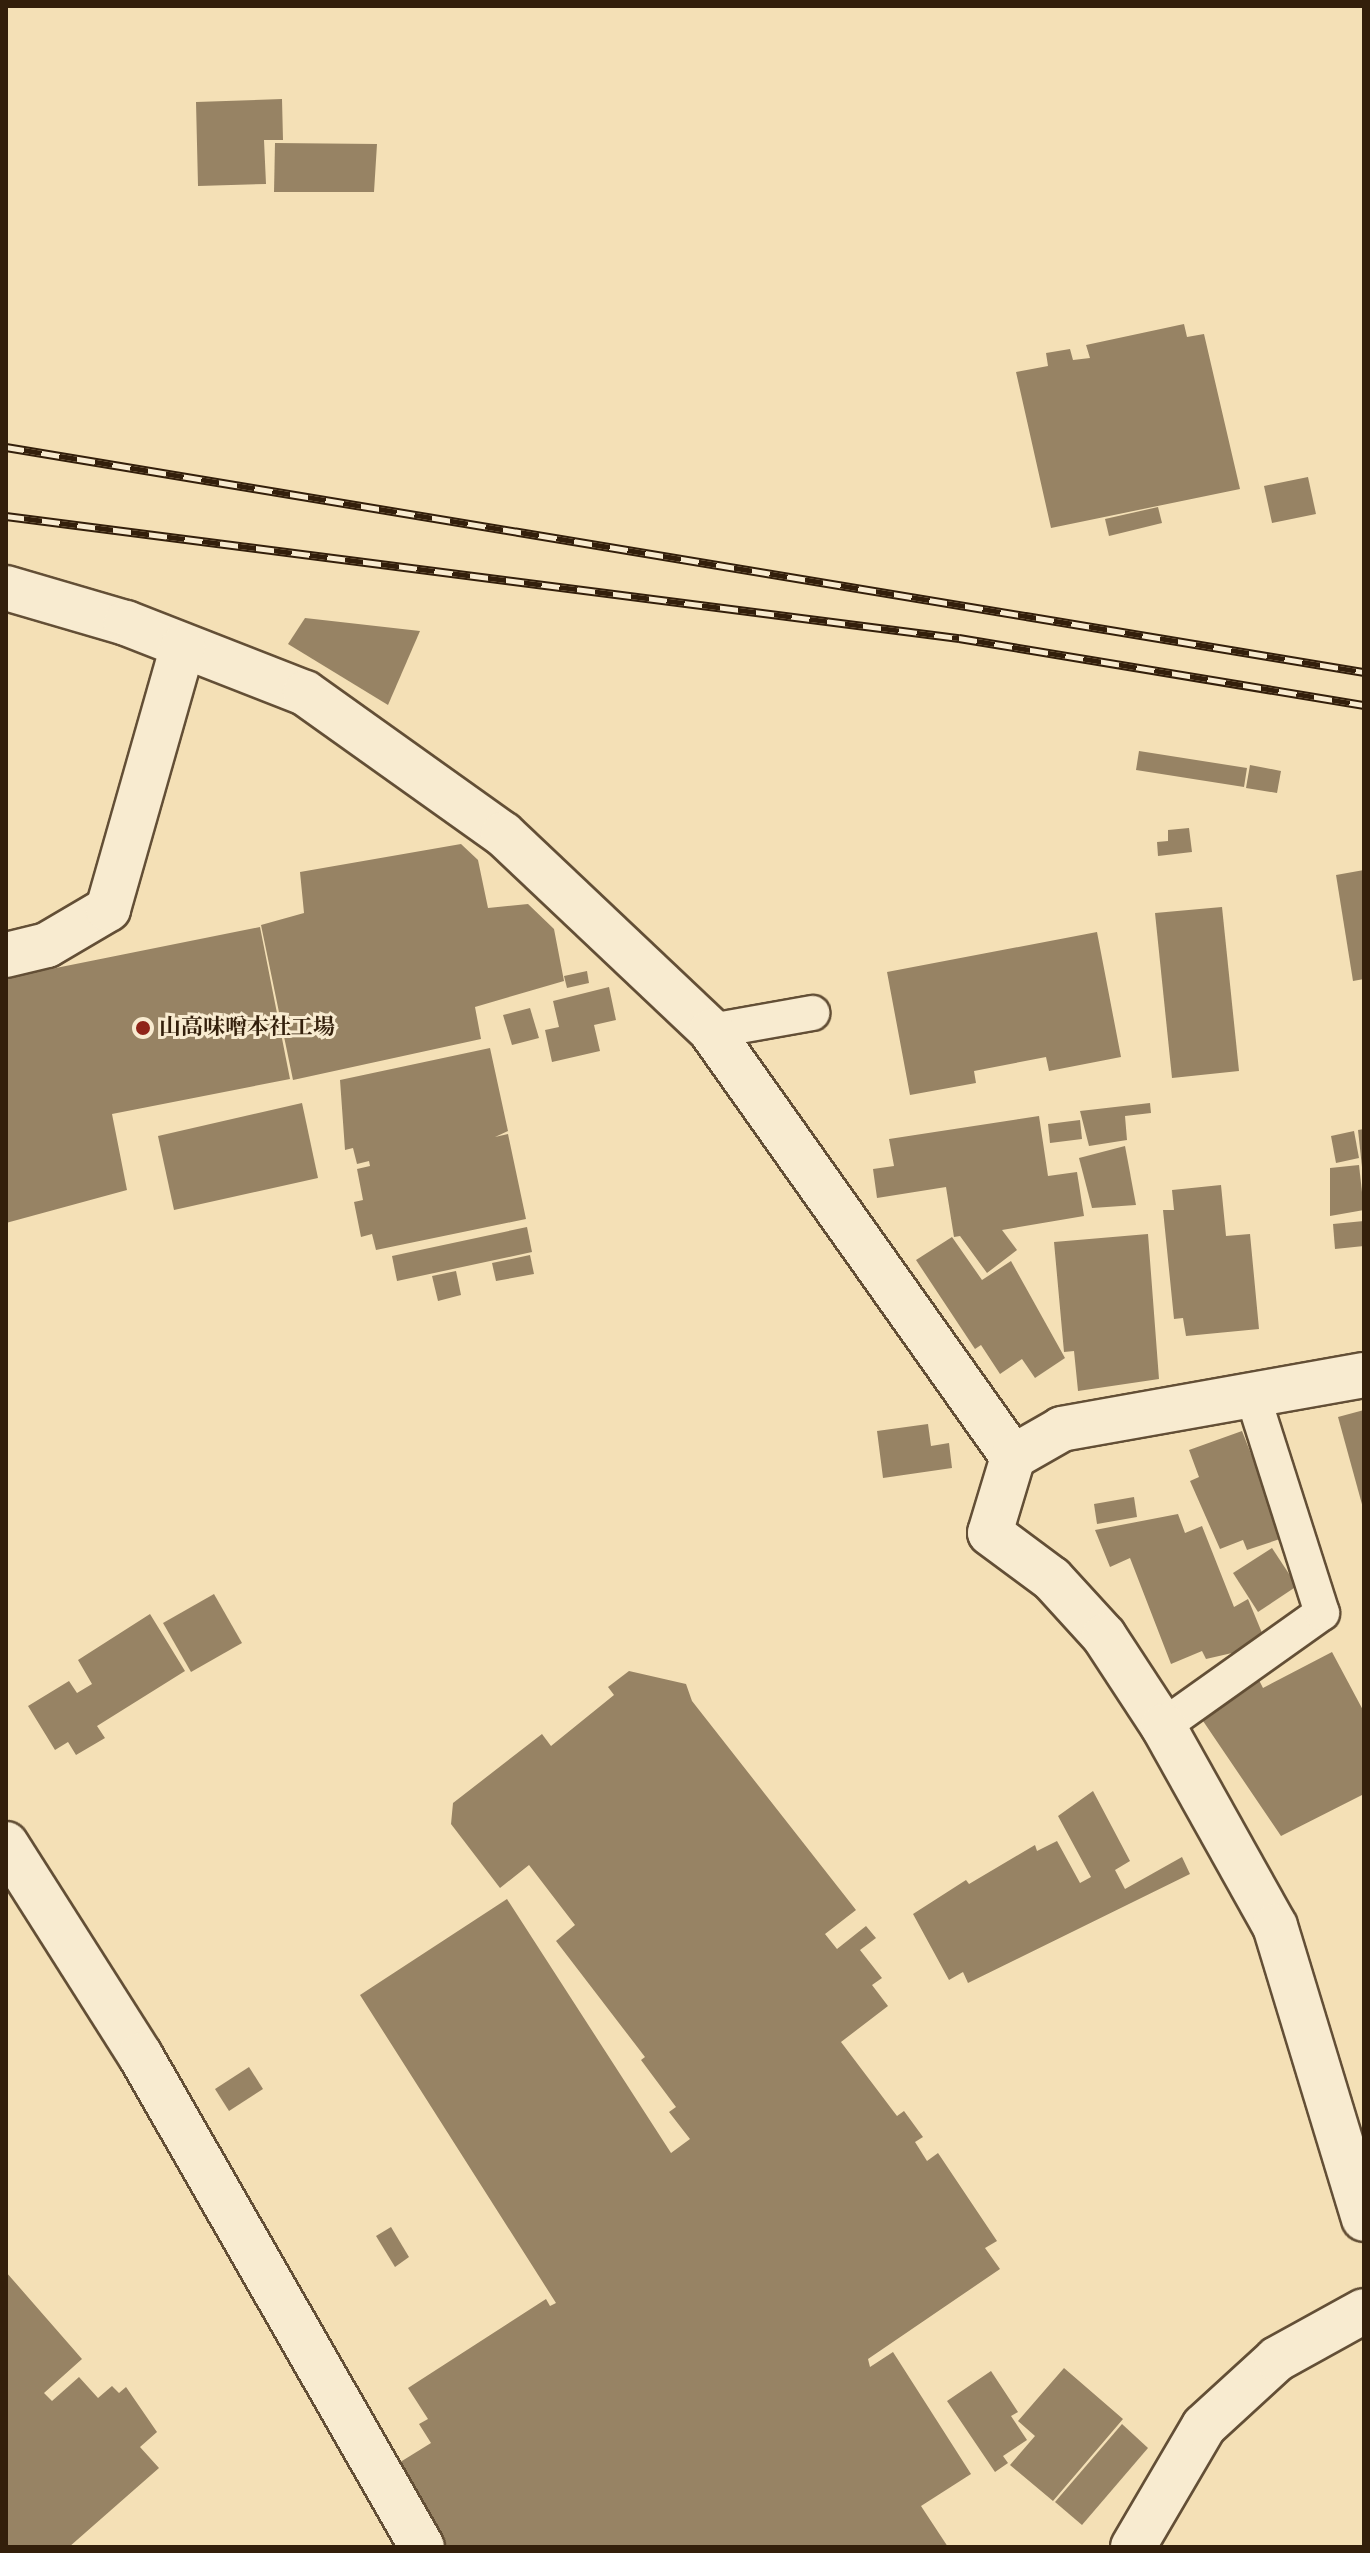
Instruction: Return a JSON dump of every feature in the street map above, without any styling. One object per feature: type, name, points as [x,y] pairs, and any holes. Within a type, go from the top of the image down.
[{"type":"street","points":[[6,588],[183,646],[305,693],[503,834],[711,1031],[1013,1457]]},
{"type":"street","points":[[6,955],[47,945],[108,909],[183,646]]},
{"type":"street","points":[[1364,1375],[1062,1429],[1013,1457],[990,1533],[1052,1579],[1104,1636],[1163,1726],[1275,1926],[1364,2219]]},
{"type":"street","points":[[6,1844],[140,2055],[422,2547]]},
{"type":"street","points":[[1133,2547],[1204,2426],[1277,2359],[1364,2311]]},
{"type":"lane","points":[[711,1031],[812,1013]]},
{"type":"lane","points":[[1163,1726],[1322,1613],[1252,1394]]},
{"type":"building","points":[[282,99],[283,140],[264,140],[266,184],[198,186],[196,102]]},
{"type":"building","points":[[275,143],[377,144],[374,192],[274,192]]},
{"type":"building","points":[[1184,324],[1187,337],[1204,334],[1240,489],[1051,528],[1016,372],[1048,366],[1046,353],[1070,349],[1073,360],[1090,358],[1086,345]]},
{"type":"building","points":[[1308,477],[1316,514],[1272,523],[1264,486]]},
{"type":"building","points":[[1158,507],[1162,523],[1109,536],[1105,519]]},
{"type":"building","points":[[305,618],[420,631],[388,705],[288,644]]},
{"type":"building","points":[[1139,751],[1247,768],[1244,787],[1136,770]]},
{"type":"building","points":[[1250,765],[1281,771],[1277,793],[1246,788]]},
{"type":"building","points":[[1189,828],[1192,852],[1158,856],[1157,842],[1168,841],[1168,830]]},
{"type":"building","points":[[461,844],[478,860],[488,908],[528,904],[554,929],[564,981],[475,1007],[481,1039],[293,1080],[261,925],[304,913],[300,872]]},
{"type":"building","points":[[1364,870],[1364,979],[1353,981],[1336,875]]},
{"type":"building","points":[[1222,907],[1239,1071],[1172,1078],[1155,913]]},
{"type":"building","name":"山高味噌本社工場","points":[[260,927],[290,1079],[112,1114],[127,1190],[6,1223],[6,978]]},
{"type":"building","points":[[1097,932],[1121,1057],[1049,1071],[1046,1057],[974,1071],[976,1083],[910,1095],[887,972]]},
{"type":"building","points":[[587,971],[589,983],[567,988],[564,976]]},
{"type":"building","points":[[609,987],[616,1020],[594,1025],[600,1051],[552,1062],[545,1030],[559,1027],[553,1001]]},
{"type":"building","points":[[530,1008],[539,1038],[512,1045],[503,1015]]},
{"type":"building","points":[[490,1048],[508,1131],[495,1137],[508,1134],[526,1219],[376,1250],[372,1234],[361,1237],[354,1202],[363,1200],[357,1169],[370,1166],[369,1161],[357,1164],[353,1148],[345,1150],[340,1080]]},
{"type":"building","points":[[302,1103],[318,1178],[174,1210],[158,1136]]},
{"type":"building","points":[[1150,1103],[1151,1113],[1125,1116],[1127,1140],[1089,1146],[1080,1111]]},
{"type":"building","points":[[1039,1116],[1048,1176],[1077,1172],[1084,1216],[1002,1230],[1017,1250],[987,1273],[960,1236],[954,1237],[946,1187],[877,1198],[873,1169],[894,1166],[889,1139]]},
{"type":"building","points":[[1080,1120],[1082,1139],[1050,1143],[1048,1124]]},
{"type":"building","points":[[1364,1129],[1364,1167],[1362,1167],[1358,1130]]},
{"type":"building","points":[[1354,1131],[1359,1158],[1336,1163],[1331,1136]]},
{"type":"building","points":[[1125,1146],[1136,1205],[1092,1208],[1079,1158]]},
{"type":"building","points":[[1359,1165],[1364,1210],[1330,1216],[1330,1168]]},
{"type":"building","points":[[1221,1185],[1226,1236],[1250,1234],[1259,1329],[1186,1336],[1183,1318],[1174,1319],[1163,1210],[1174,1210],[1172,1190]]},
{"type":"building","points":[[1364,1221],[1364,1246],[1335,1249],[1333,1224]]},
{"type":"building","points":[[527,1227],[532,1252],[397,1281],[392,1256]]},
{"type":"building","points":[[1148,1234],[1159,1379],[1078,1391],[1074,1351],[1064,1352],[1054,1242]]},
{"type":"building","points":[[952,1237],[982,1280],[1011,1261],[1065,1358],[1035,1378],[1022,1359],[1000,1374],[981,1345],[975,1349],[916,1260]]},
{"type":"building","points":[[530,1255],[534,1274],[496,1281],[492,1263]]},
{"type":"building","points":[[456,1271],[461,1295],[438,1301],[432,1276]]},
{"type":"building","points":[[1364,1410],[1364,1508],[1363,1508],[1338,1417]]},
{"type":"building","points":[[928,1424],[931,1446],[949,1443],[952,1468],[883,1478],[877,1431]]},
{"type":"building","points":[[1242,1431],[1253,1459],[1265,1455],[1295,1534],[1247,1550],[1243,1540],[1220,1549],[1190,1481],[1199,1477],[1189,1450]]},
{"type":"building","points":[[1134,1497],[1137,1517],[1097,1524],[1094,1504]]},
{"type":"building","points":[[1178,1514],[1185,1533],[1202,1526],[1234,1607],[1248,1599],[1267,1645],[1206,1659],[1202,1651],[1171,1664],[1130,1558],[1110,1567],[1095,1530]]},
{"type":"building","points":[[1272,1548],[1297,1586],[1258,1612],[1233,1573]]},
{"type":"building","points":[[214,1594],[242,1643],[191,1672],[163,1623]]},
{"type":"building","points":[[150,1614],[185,1671],[97,1726],[105,1738],[76,1755],[68,1742],[55,1750],[28,1706],[69,1681],[77,1693],[92,1684],[78,1660]]},
{"type":"building","points":[[1332,1652],[1364,1712],[1364,1794],[1281,1836],[1201,1718],[1211,1713],[1207,1705],[1258,1678],[1263,1688]]},
{"type":"building","points":[[629,1671],[686,1684],[692,1701],[856,1910],[825,1934],[837,1949],[866,1926],[876,1938],[860,1950],[882,1978],[872,1985],[888,2006],[841,2042],[897,2116],[904,2111],[923,2137],[915,2142],[927,2161],[938,2153],[997,2241],[985,2248],[1000,2269],[868,2359],[870,2367],[893,2352],[971,2474],[921,2506],[948,2547],[429,2547],[389,2469],[431,2443],[419,2424],[428,2419],[408,2388],[546,2299],[550,2306],[556,2303],[360,1995],[507,1899],[671,2153],[690,2139],[669,2112],[676,2107],[641,2060],[645,2057],[556,1941],[575,1925],[529,1865],[500,1888],[451,1824],[453,1803],[542,1734],[551,1746],[614,1695],[608,1687]]},
{"type":"building","points":[[1093,1791],[1130,1861],[1115,1870],[1125,1889],[1182,1857],[1190,1874],[968,1983],[963,1972],[949,1980],[913,1914],[966,1880],[969,1884],[1035,1845],[1037,1851],[1057,1841],[1080,1883],[1091,1877],[1058,1816]]},
{"type":"building","points":[[249,2067],[263,2089],[229,2111],[215,2089]]},
{"type":"building","points":[[391,2227],[409,2257],[395,2267],[376,2236]]},
{"type":"building","points":[[6,2272],[82,2359],[44,2393],[52,2401],[79,2377],[98,2398],[112,2386],[119,2393],[126,2387],[157,2432],[140,2447],[159,2468],[69,2547],[6,2547]]},
{"type":"building","points":[[1064,2368],[1123,2419],[1053,2501],[1010,2465],[1035,2436],[1018,2421]]},
{"type":"building","points":[[991,2371],[1018,2412],[1011,2416],[1027,2440],[1003,2456],[1008,2463],[995,2472],[947,2401]]},
{"type":"building","points":[[1122,2424],[1148,2448],[1082,2525],[1055,2502]]},
{"type":"railway","points":[[6,447],[1364,672]]},
{"type":"railway","points":[[6,516],[959,638],[1364,705]]},
{"type":"place","name":"山高味噌本社工場","points":[[143,1028]]}]
